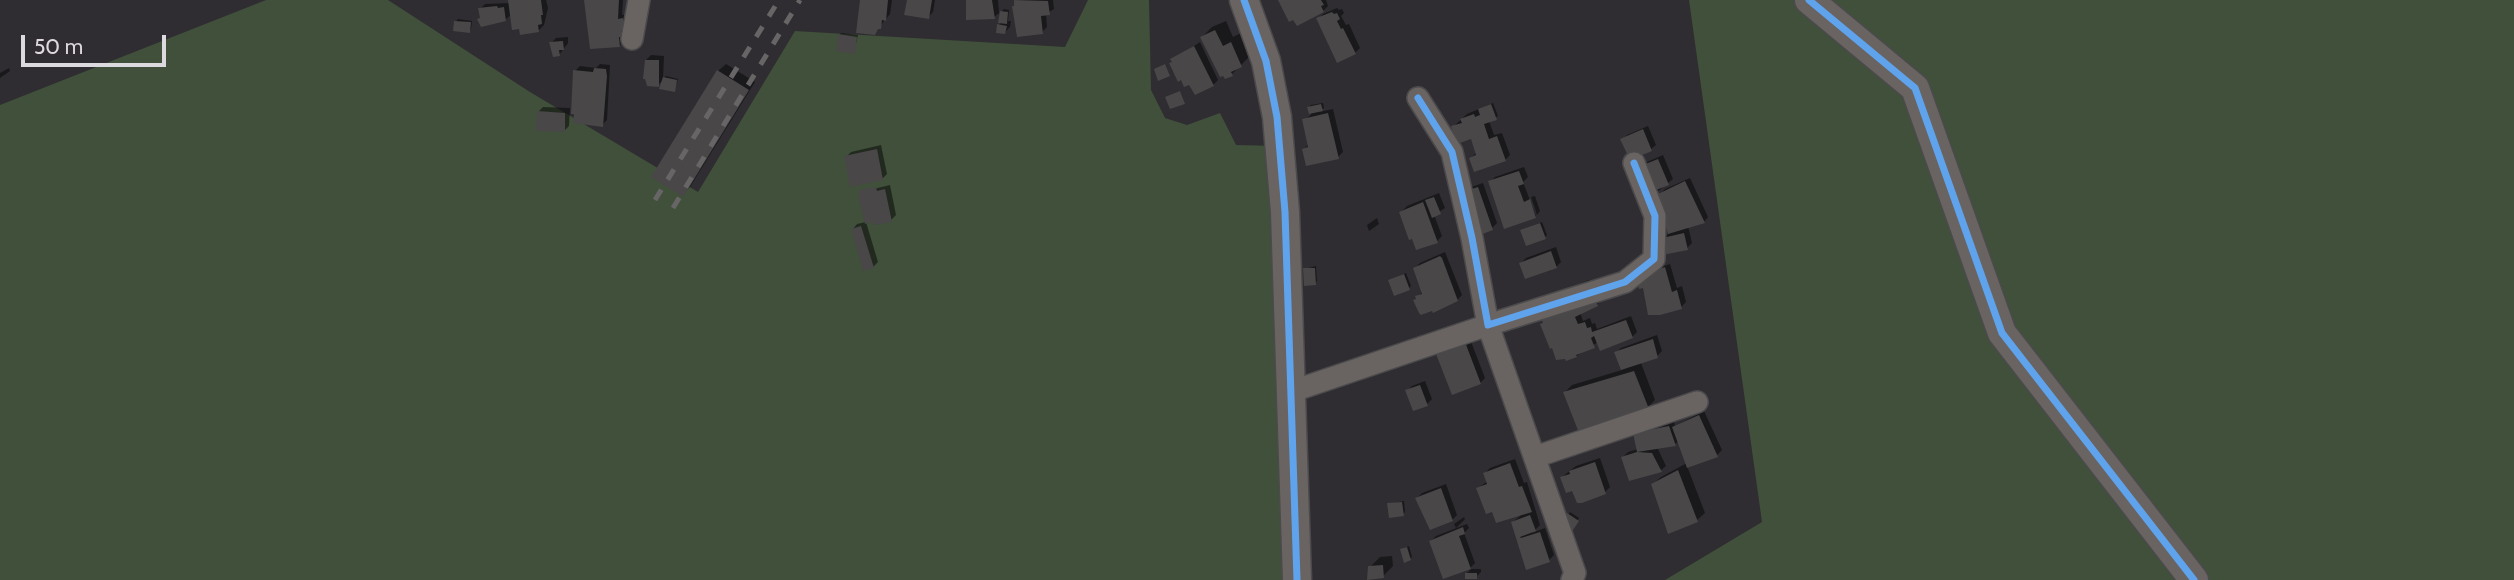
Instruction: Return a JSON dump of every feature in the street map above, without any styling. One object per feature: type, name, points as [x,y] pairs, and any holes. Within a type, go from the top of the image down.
[{"type":"street","points":[[632,39],[639,0]]},
{"type":"street","points":[[1244,0],[1266,61],[1276,117],[1285,212],[1297,580]]},
{"type":"street","points":[[1809,0],[1915,88],[2002,333],[2194,580]]},
{"type":"street","points":[[1418,98],[1451,152],[1472,238],[1488,325],[1575,573],[1572,580]]},
{"type":"street","points":[[1290,392],[1625,282],[1654,259],[1654,216],[1634,163]]},
{"type":"street","points":[[1535,457],[1697,402]]},
{"type":"green space","points":[[266,0],[388,0],[530,92],[698,192],[795,31],[1065,47],[1088,0],[1149,0],[1151,90],[1165,118],[1187,125],[1220,113],[1236,145],[1279,146],[1297,580],[0,580],[0,105]]},
{"type":"green space","points":[[1689,0],[2514,0],[2514,580],[1665,580],[1762,522]]},
{"type":"building","points":[[508,0],[541,0],[543,15],[542,24],[538,25],[539,32],[520,35],[519,29],[512,30]]},
{"type":"building","points":[[584,0],[619,0],[618,19],[623,18],[624,31],[621,31],[622,37],[619,37],[620,47],[590,49]]},
{"type":"building","points":[[860,0],[888,0],[886,21],[882,20],[881,29],[878,29],[875,35],[856,33]]},
{"type":"building","points":[[907,0],[932,0],[929,19],[904,15]]},
{"type":"building","points":[[966,0],[992,0],[995,19],[966,20]]},
{"type":"building","points":[[1014,0],[1048,1],[1050,15],[1041,16],[1043,34],[1017,37],[1012,6]]},
{"type":"building","points":[[1278,0],[1321,0],[1324,12],[1297,26],[1293,20],[1289,22]]},
{"type":"building","points":[[504,7],[506,21],[481,27],[477,19],[480,18],[478,8]]},
{"type":"building","points":[[1000,11],[1008,12],[1007,24],[998,23]]},
{"type":"building","points":[[1332,12],[1337,13],[1340,19],[1337,21],[1356,54],[1337,63],[1316,18]]},
{"type":"building","points":[[454,21],[471,22],[470,33],[453,31]]},
{"type":"building","points":[[997,24],[1007,26],[1005,34],[996,33]]},
{"type":"building","points":[[1215,30],[1223,46],[1231,42],[1242,67],[1231,72],[1233,76],[1225,79],[1220,77],[1200,37]]},
{"type":"building","points":[[838,34],[857,37],[855,54],[836,51]]},
{"type":"building","points":[[563,41],[564,50],[559,50],[560,56],[553,57],[549,42]]},
{"type":"building","points":[[1194,46],[1214,86],[1195,95],[1189,85],[1184,87],[1181,80],[1178,82],[1169,63],[1172,62],[1170,59]]},
{"type":"building","points":[[645,60],[659,60],[659,87],[647,86],[643,79]]},
{"type":"building","points":[[1165,64],[1170,76],[1158,81],[1154,69]]},
{"type":"building","points":[[594,68],[606,69],[603,127],[573,123],[574,114],[571,114],[573,70],[593,72]]},
{"type":"building","points":[[717,70],[749,90],[683,197],[651,177]]},
{"type":"building","points":[[663,77],[677,80],[675,92],[659,89]]},
{"type":"building","points":[[1180,91],[1185,104],[1170,109],[1165,97]]},
{"type":"building","points":[[1321,104],[1323,111],[1309,114],[1307,107]]},
{"type":"building","points":[[1491,104],[1497,120],[1484,124],[1489,139],[1497,136],[1506,161],[1474,172],[1469,158],[1476,155],[1471,139],[1457,144],[1451,126],[1462,123],[1460,119],[1474,114],[1475,117],[1480,115],[1478,109]]},
{"type":"building","points":[[537,111],[565,113],[565,132],[536,131]]},
{"type":"building","points":[[1328,113],[1339,159],[1306,166],[1302,149],[1308,147],[1302,119]]},
{"type":"building","points":[[1643,129],[1652,151],[1630,160],[1620,139]]},
{"type":"building","points":[[877,149],[883,180],[850,187],[844,156]]},
{"type":"building","points":[[1658,159],[1669,185],[1656,190],[1658,194],[1649,197],[1633,169]]},
{"type":"building","points":[[1519,171],[1524,184],[1518,186],[1524,202],[1530,199],[1536,218],[1504,229],[1488,181]]},
{"type":"building","points":[[1685,181],[1705,223],[1668,234],[1658,194]]},
{"type":"building","points":[[876,187],[877,191],[885,189],[892,222],[865,224],[859,190]]},
{"type":"building","points":[[1478,187],[1493,230],[1472,238],[1456,194]]},
{"type":"building","points":[[1434,197],[1441,214],[1432,218],[1425,200]]},
{"type":"building","points":[[1423,202],[1438,243],[1416,250],[1412,239],[1409,240],[1399,212]]},
{"type":"building","points":[[1540,223],[1546,239],[1526,246],[1520,230]]},
{"type":"building","points":[[861,226],[874,268],[863,271],[851,229]]},
{"type":"building","points":[[1684,233],[1688,250],[1662,255],[1658,239]]},
{"type":"building","points":[[1551,251],[1557,268],[1525,279],[1519,263]]},
{"type":"building","points":[[1440,256],[1458,301],[1433,313],[1432,311],[1421,315],[1413,300],[1416,299],[1415,296],[1422,294],[1413,268]]},
{"type":"building","points":[[1665,267],[1672,292],[1677,290],[1682,309],[1648,315],[1643,288],[1639,289],[1636,277]]},
{"type":"building","points":[[1303,268],[1315,268],[1316,285],[1304,286]]},
{"type":"building","points":[[1404,274],[1410,290],[1394,296],[1388,280]]},
{"type":"building","points":[[1590,285],[1598,306],[1575,317],[1578,324],[1585,322],[1592,332],[1626,320],[1633,338],[1600,351],[1594,336],[1591,338],[1595,348],[1566,361],[1556,360],[1540,324],[1543,323],[1536,304]]},
{"type":"building","points":[[1653,339],[1658,358],[1621,370],[1614,352]]},
{"type":"building","points":[[1465,342],[1481,384],[1452,395],[1436,354]]},
{"type":"building","points":[[1634,371],[1649,409],[1579,433],[1563,392]]},
{"type":"building","points":[[1420,385],[1428,406],[1413,411],[1405,390]]},
{"type":"building","points":[[1699,415],[1718,457],[1687,468],[1672,427]]},
{"type":"building","points":[[1669,426],[1676,446],[1637,452],[1633,433]]},
{"type":"building","points":[[1637,452],[1652,453],[1662,472],[1629,481],[1621,457]]},
{"type":"building","points":[[1595,462],[1606,494],[1577,503],[1572,491],[1566,493],[1560,477]]},
{"type":"building","points":[[1510,463],[1532,512],[1496,523],[1492,512],[1486,514],[1476,488],[1487,484],[1483,473]]},
{"type":"building","points":[[1678,470],[1698,522],[1668,534],[1651,484]]},
{"type":"building","points":[[1441,488],[1453,521],[1430,530],[1415,498]]},
{"type":"building","points":[[1402,502],[1404,516],[1389,518],[1387,503]]},
{"type":"building","points":[[1567,513],[1579,521],[1571,533],[1559,525]]},
{"type":"building","points":[[1530,515],[1536,531],[1520,537],[1540,532],[1550,562],[1526,570],[1511,522]]},
{"type":"building","points":[[1463,527],[1465,534],[1459,536],[1471,569],[1443,579],[1429,541]]},
{"type":"building","points":[[1407,547],[1411,560],[1404,563],[1400,549]]},
{"type":"building","points":[[1383,565],[1384,578],[1367,580],[1368,566]]},
{"type":"building","points":[[1465,573],[1477,573],[1477,579],[1465,579]]},
{"type":"railway","points":[[655,200],[779,0]]},
{"type":"railway","points":[[673,208],[800,0]]},
{"type":"cycle path","points":[[1244,0],[1266,61],[1277,117],[1285,212],[1297,580]]},
{"type":"cycle path","points":[[1809,0],[1915,88],[2002,333],[2194,580]]},
{"type":"cycle path","points":[[1418,98],[1452,152],[1488,325],[1625,282],[1654,259],[1655,216],[1634,163]]}]
